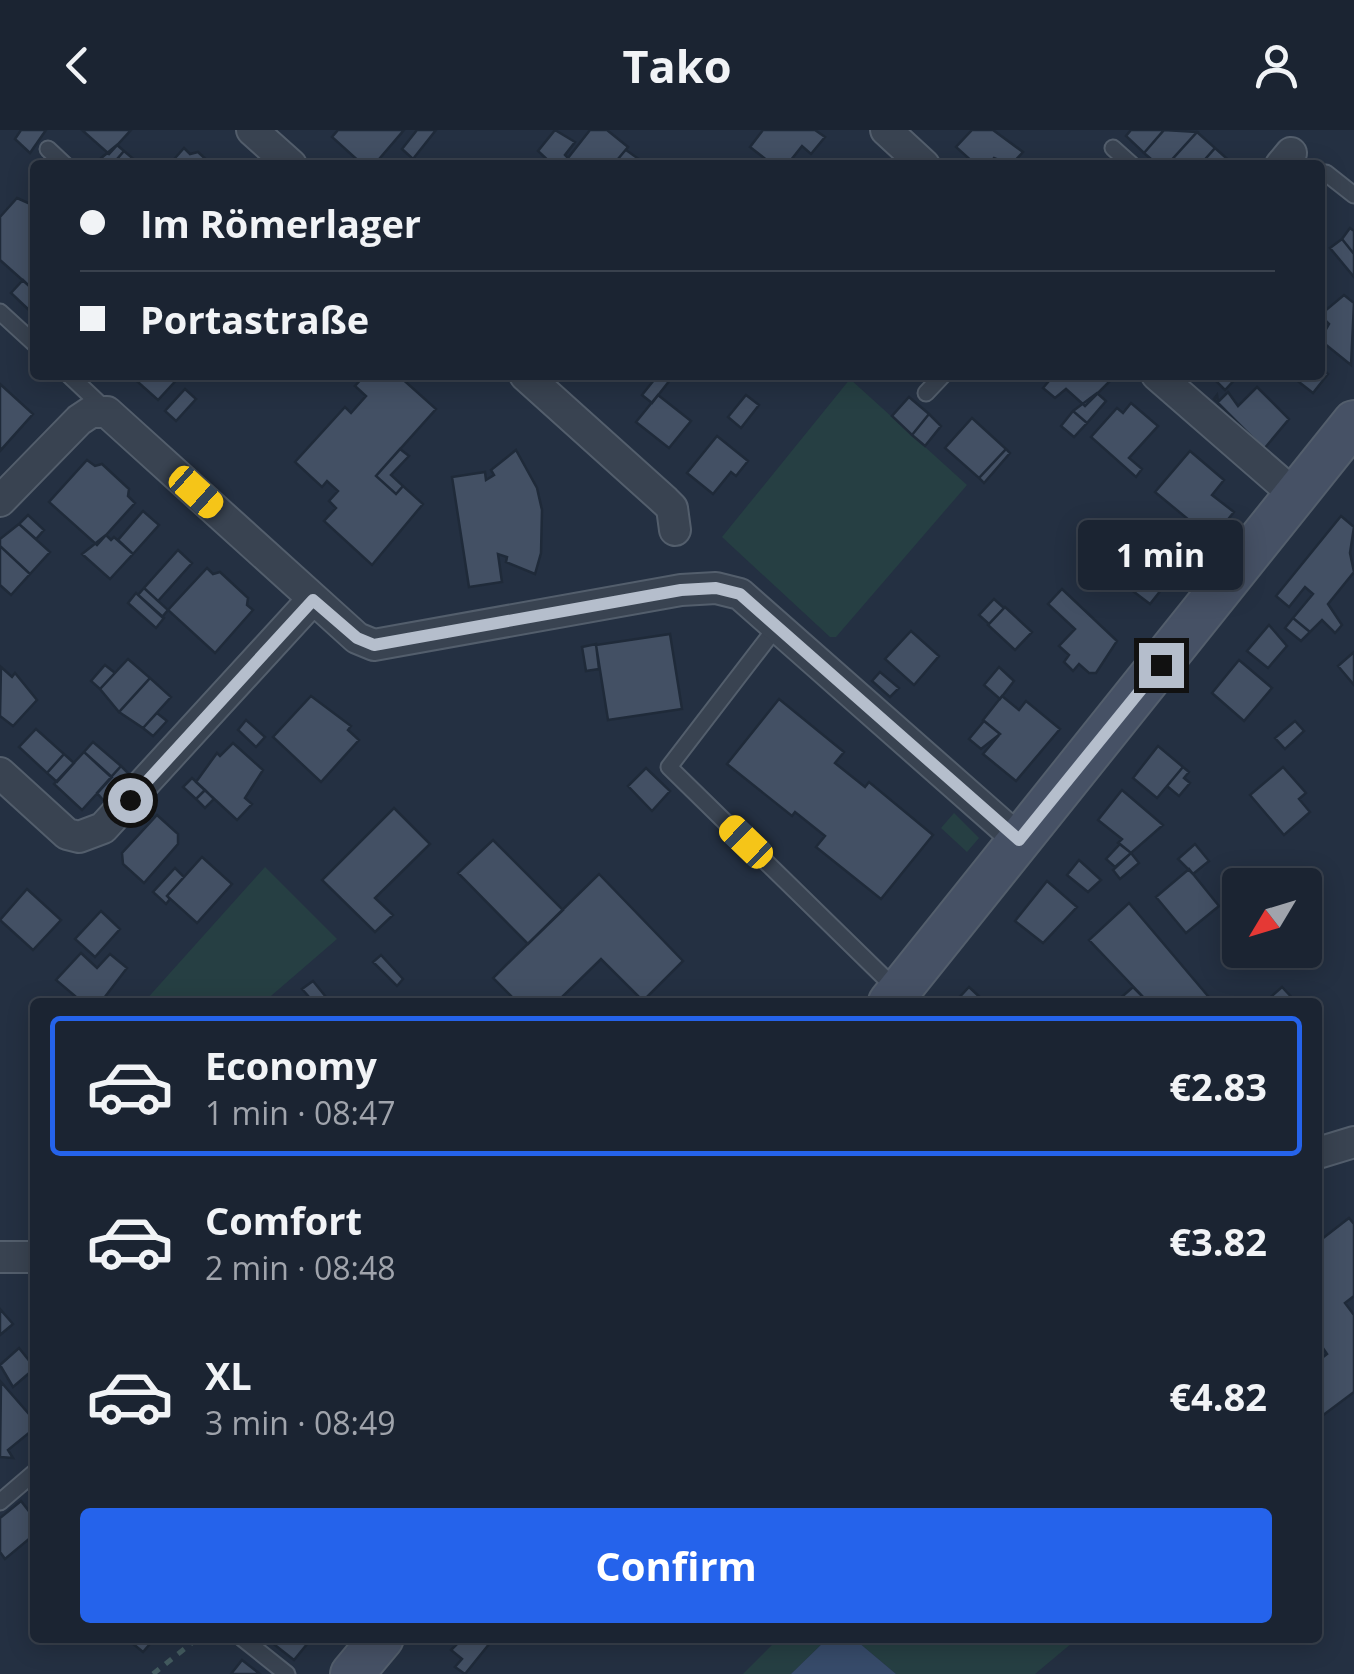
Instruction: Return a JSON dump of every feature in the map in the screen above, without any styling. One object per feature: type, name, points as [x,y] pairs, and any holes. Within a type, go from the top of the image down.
[{"type":"main road","points":[[895,997],[1354,422]]},
{"type":"main road","points":[[352,1674],[378,1643]]},
{"type":"street","points":[[252,130],[285,160]]},
{"type":"street","points":[[886,130],[919,160]]},
{"type":"street","points":[[531,380],[672,508],[675,530]]},
{"type":"street","points":[[1164,380],[1295,495]]},
{"type":"street","points":[[0,501],[79,420],[92,412],[108,412],[313,600],[357,638],[374,645],[681,590],[716,588],[740,594],[1019,840]]},
{"type":"street","points":[[0,774],[67,834],[92,834],[103,828],[313,600]]},
{"type":"street","points":[[1322,1152],[1354,1142]]},
{"type":"street","points":[[0,1257],[30,1257]]},
{"type":"lane","points":[[1113,148],[1126,160]]},
{"type":"lane","points":[[48,150],[60,160]]},
{"type":"lane","points":[[1326,173],[1354,195]]},
{"type":"lane","points":[[0,312],[30,339]]},
{"type":"lane","points":[[74,380],[108,412]]},
{"type":"lane","points":[[926,393],[938,380]]},
{"type":"lane","points":[[778,625],[669,767],[895,997]]},
{"type":"lane","points":[[0,1502],[30,1476]]},
{"type":"lane","points":[[248,1643],[288,1674]]},
{"type":"path","points":[[152,1674],[192,1643]]},
{"type":"green space","points":[[849,380],[967,485],[836,637],[830,637],[722,537]]},
{"type":"green space","points":[[954,813],[979,838],[967,852],[941,828]]},
{"type":"green space","points":[[265,867],[337,939],[269,998],[148,998]]},
{"type":"green space","points":[[774,1643],[823,1643],[791,1674],[743,1674]]},
{"type":"green space","points":[[859,1643],[1072,1643],[1035,1674],[896,1674]]},
{"type":"water","points":[[823,1643],[859,1643],[896,1674],[791,1674]]},
{"type":"building","points":[[21,130],[46,130],[30,153],[15,139]]},
{"type":"building","points":[[82,130],[131,130],[109,154]]},
{"type":"building","points":[[338,130],[404,130],[378,160],[357,160],[332,137]]},
{"type":"building","points":[[417,130],[436,130],[413,159],[402,149]]},
{"type":"building","points":[[555,130],[575,142],[565,155],[568,160],[548,160],[538,151]]},
{"type":"building","points":[[590,130],[607,130],[628,147],[617,160],[570,160],[568,158]]},
{"type":"building","points":[[763,130],[815,130],[825,137],[811,154],[802,146],[791,160],[767,160],[750,147]]},
{"type":"building","points":[[972,130],[993,130],[1023,152],[1016,160],[970,160],[956,147]]},
{"type":"building","points":[[1131,130],[1164,130],[1144,153],[1126,136]]},
{"type":"building","points":[[1164,130],[1197,132],[1172,160],[1152,160],[1144,153]]},
{"type":"building","points":[[1197,132],[1215,148],[1204,160],[1172,160]]},
{"type":"building","points":[[117,145],[124,151],[116,160],[99,160]]},
{"type":"building","points":[[628,147],[626,150],[640,160],[617,160]]},
{"type":"building","points":[[184,148],[190,154],[198,152],[207,160],[173,160]]},
{"type":"building","points":[[1215,148],[1228,160],[1204,160]]},
{"type":"building","points":[[124,151],[135,160],[116,160]]},
{"type":"building","points":[[17,198],[30,204],[28,285],[0,260],[0,217]]},
{"type":"building","points":[[1350,228],[1354,231],[1354,254],[1342,239]]},
{"type":"building","points":[[1342,239],[1354,254],[1354,277],[1330,248]]},
{"type":"building","points":[[23,280],[28,285],[30,311],[11,293]]},
{"type":"building","points":[[1344,295],[1354,303],[1351,365],[1325,344],[1329,324],[1325,311]]},
{"type":"building","points":[[136,380],[176,380],[158,400]]},
{"type":"building","points":[[360,380],[404,380],[436,409],[376,476],[396,494],[403,486],[423,504],[372,565],[324,521],[336,508],[329,501],[338,491],[327,481],[322,487],[295,462],[345,407],[351,413],[366,396],[355,386]]},
{"type":"building","points":[[654,380],[670,380],[652,403],[642,395]]},
{"type":"building","points":[[1050,380],[1111,380],[1085,406],[1066,389],[1055,398],[1043,388]]},
{"type":"building","points":[[1215,380],[1234,380],[1225,390]]},
{"type":"building","points":[[1296,380],[1323,380],[1313,393]]},
{"type":"building","points":[[0,384],[33,414],[0,451]]},
{"type":"building","points":[[1257,387],[1289,419],[1264,449],[1214,399],[1217,395],[1218,402],[1228,392],[1238,406]]},
{"type":"building","points":[[185,389],[196,399],[176,421],[165,411]]},
{"type":"building","points":[[1097,393],[1106,401],[1087,423],[1073,411]]},
{"type":"building","points":[[658,395],[691,421],[669,448],[636,422]]},
{"type":"building","points":[[746,395],[759,405],[741,428],[728,417]]},
{"type":"building","points":[[909,397],[929,414],[912,435],[892,416]]},
{"type":"building","points":[[1131,403],[1158,426],[1129,458],[1142,469],[1136,477],[1091,437],[1117,408],[1123,413]]},
{"type":"building","points":[[1073,411],[1087,423],[1074,437],[1061,426]]},
{"type":"building","points":[[929,414],[941,426],[925,446],[912,435]]},
{"type":"building","points":[[972,418],[1006,449],[979,478],[945,448]]},
{"type":"building","points":[[717,436],[748,461],[736,476],[731,472],[713,494],[687,473]]},
{"type":"building","points":[[400,449],[409,456],[391,475],[403,486],[396,494],[376,476]]},
{"type":"building","points":[[1006,449],[1010,453],[984,483],[979,478]]},
{"type":"building","points":[[516,450],[537,488],[542,510],[541,553],[535,574],[506,562],[507,557],[498,554],[502,582],[469,587],[452,477],[485,472],[486,480],[494,475],[491,470]]},
{"type":"building","points":[[1190,451],[1224,480],[1212,495],[1234,512],[1212,539],[1155,492]]},
{"type":"building","points":[[87,460],[95,466],[102,464],[129,489],[128,496],[135,503],[97,545],[49,502]]},
{"type":"building","points":[[143,511],[159,525],[133,554],[118,540]]},
{"type":"building","points":[[28,515],[44,530],[36,539],[19,524]]},
{"type":"building","points":[[1341,516],[1354,527],[1350,553],[1354,572],[1328,604],[1342,625],[1335,633],[1322,620],[1310,632],[1293,618],[1313,594],[1305,587],[1289,607],[1276,596]]},
{"type":"building","points":[[19,524],[50,552],[30,574],[0,546],[0,539]]},
{"type":"building","points":[[1136,531],[1180,566],[1150,604],[1092,560],[1104,545],[1125,563],[1134,552],[1125,545]]},
{"type":"building","points":[[106,535],[133,554],[110,579],[82,554]]},
{"type":"building","points":[[0,546],[30,574],[11,595],[0,585]]},
{"type":"building","points":[[178,550],[192,563],[158,601],[144,588]]},
{"type":"building","points":[[207,568],[213,574],[220,572],[248,598],[247,605],[253,610],[215,653],[168,610]]},
{"type":"building","points":[[144,588],[168,610],[162,617],[138,595]]},
{"type":"building","points":[[1062,589],[1117,641],[1096,673],[1089,673],[1079,664],[1073,671],[1064,662],[1069,655],[1059,646],[1075,629],[1048,604]]},
{"type":"building","points":[[136,593],[164,618],[156,628],[128,603]]},
{"type":"building","points":[[994,599],[1004,608],[989,624],[979,615]]},
{"type":"building","points":[[1005,607],[1032,632],[1015,650],[988,625]]},
{"type":"building","points":[[1293,618],[1310,632],[1301,641],[1285,628]]},
{"type":"building","points":[[1269,625],[1287,646],[1268,668],[1247,651]]},
{"type":"building","points":[[911,631],[939,656],[914,685],[885,659]]},
{"type":"building","points":[[670,634],[682,709],[608,720],[596,645]]},
{"type":"building","points":[[596,644],[599,669],[586,671],[582,647]]},
{"type":"building","points":[[1354,652],[1354,685],[1338,666]]},
{"type":"building","points":[[128,659],[150,678],[119,712],[100,689]]},
{"type":"building","points":[[1239,660],[1272,688],[1244,721],[1212,693]]},
{"type":"building","points":[[105,665],[115,673],[100,689],[91,681]]},
{"type":"building","points":[[1,667],[12,677],[15,673],[37,700],[13,726],[0,716]]},
{"type":"building","points":[[999,667],[1014,681],[1000,699],[984,685]]},
{"type":"building","points":[[880,672],[899,688],[890,697],[872,681]]},
{"type":"building","points":[[150,678],[171,697],[143,728],[119,712]]},
{"type":"building","points":[[311,696],[351,726],[348,730],[359,740],[321,782],[273,737]]},
{"type":"building","points":[[1002,696],[1019,710],[1026,701],[1060,729],[1016,781],[983,754],[1000,734],[983,720]]},
{"type":"building","points":[[779,699],[844,752],[835,763],[865,787],[869,782],[933,835],[881,899],[816,847],[825,836],[795,812],[792,816],[727,764]]},
{"type":"building","points":[[157,713],[167,721],[153,736],[143,728]]},
{"type":"building","points":[[246,720],[265,737],[256,747],[238,730]]},
{"type":"building","points":[[984,721],[1000,734],[981,749],[969,739]]},
{"type":"building","points":[[1295,721],[1304,731],[1285,749],[1275,738]]},
{"type":"building","points":[[36,729],[64,754],[47,773],[19,747]]},
{"type":"building","points":[[93,742],[121,766],[111,777],[84,752]]},
{"type":"building","points":[[233,743],[263,770],[245,798],[252,804],[237,820],[196,782],[217,753],[220,756]]},
{"type":"building","points":[[1158,746],[1183,767],[1157,798],[1133,778]]},
{"type":"building","points":[[84,752],[112,777],[82,810],[54,784]]},
{"type":"building","points":[[64,754],[74,763],[57,782],[47,773]]},
{"type":"building","points":[[121,766],[129,774],[104,801],[97,793]]},
{"type":"building","points":[[1183,767],[1189,772],[1184,778],[1190,783],[1179,796],[1167,786]]},
{"type":"building","points":[[1283,767],[1306,793],[1299,799],[1310,812],[1284,835],[1250,795]]},
{"type":"building","points":[[646,768],[670,791],[652,811],[628,786]]},
{"type":"building","points":[[192,778],[205,790],[196,799],[183,787]]},
{"type":"building","points":[[205,790],[214,799],[205,808],[196,799]]},
{"type":"building","points":[[1122,790],[1163,825],[1131,853],[1118,843],[1122,839],[1098,820]]},
{"type":"building","points":[[394,808],[430,844],[375,898],[393,915],[375,932],[322,880]]},
{"type":"building","points":[[157,815],[178,834],[178,844],[144,883],[123,864],[122,853]]},
{"type":"building","points":[[493,840],[563,910],[528,944],[458,873]]},
{"type":"building","points":[[1120,844],[1131,853],[1115,867],[1106,859]]},
{"type":"building","points":[[1195,844],[1209,861],[1193,874],[1178,859]]},
{"type":"building","points":[[1131,853],[1139,863],[1120,879],[1113,870]]},
{"type":"building","points":[[202,857],[232,884],[197,923],[167,896]]},
{"type":"building","points":[[1079,860],[1101,880],[1088,892],[1067,875]]},
{"type":"building","points":[[175,868],[184,877],[167,896],[170,899],[166,904],[153,892]]},
{"type":"building","points":[[1189,869],[1219,906],[1186,933],[1156,897]]},
{"type":"building","points":[[599,874],[683,961],[646,998],[640,998],[601,959],[561,998],[513,998],[493,978]]},
{"type":"building","points":[[1047,881],[1077,907],[1043,943],[1015,921]]},
{"type":"building","points":[[27,889],[61,920],[33,950],[0,920]]},
{"type":"building","points":[[1129,903],[1210,998],[1144,998],[1089,940]]},
{"type":"building","points":[[101,911],[120,929],[95,957],[75,939]]},
{"type":"building","points":[[81,953],[97,968],[110,954],[127,968],[104,998],[77,998],[56,980]]},
{"type":"building","points":[[381,955],[403,979],[397,986],[373,962]]},
{"type":"building","points":[[313,981],[327,998],[310,998],[302,989]]},
{"type":"building","points":[[969,987],[981,998],[959,998]]},
{"type":"building","points":[[1133,987],[1144,998],[1121,998]]},
{"type":"building","points":[[1282,987],[1292,998],[1270,998]]},
{"type":"building","points":[[1349,1218],[1354,1224],[1354,1296],[1345,1303],[1354,1315],[1354,1392],[1322,1416],[1322,1358],[1327,1354],[1322,1347],[1322,1239]]},
{"type":"building","points":[[0,1309],[13,1324],[0,1335]]},
{"type":"building","points":[[19,1348],[30,1362],[30,1372],[13,1387],[0,1365]]},
{"type":"building","points":[[1,1382],[30,1415],[30,1432],[8,1450],[13,1458],[0,1457]]},
{"type":"building","points":[[21,1501],[30,1513],[30,1538],[5,1559],[0,1552],[0,1518]]},
{"type":"building","points":[[132,1643],[151,1643],[143,1652]]},
{"type":"building","points":[[272,1643],[308,1643],[294,1660]]},
{"type":"building","points":[[453,1643],[490,1643],[465,1674],[455,1667],[462,1659],[451,1650],[456,1645]]},
{"type":"building","points":[[242,1660],[260,1674],[231,1674]]},
{"type":"route","points":[[130,800],[313,600],[357,638],[374,645],[681,590],[716,588],[740,594],[1019,840],[1161,665]]}]
